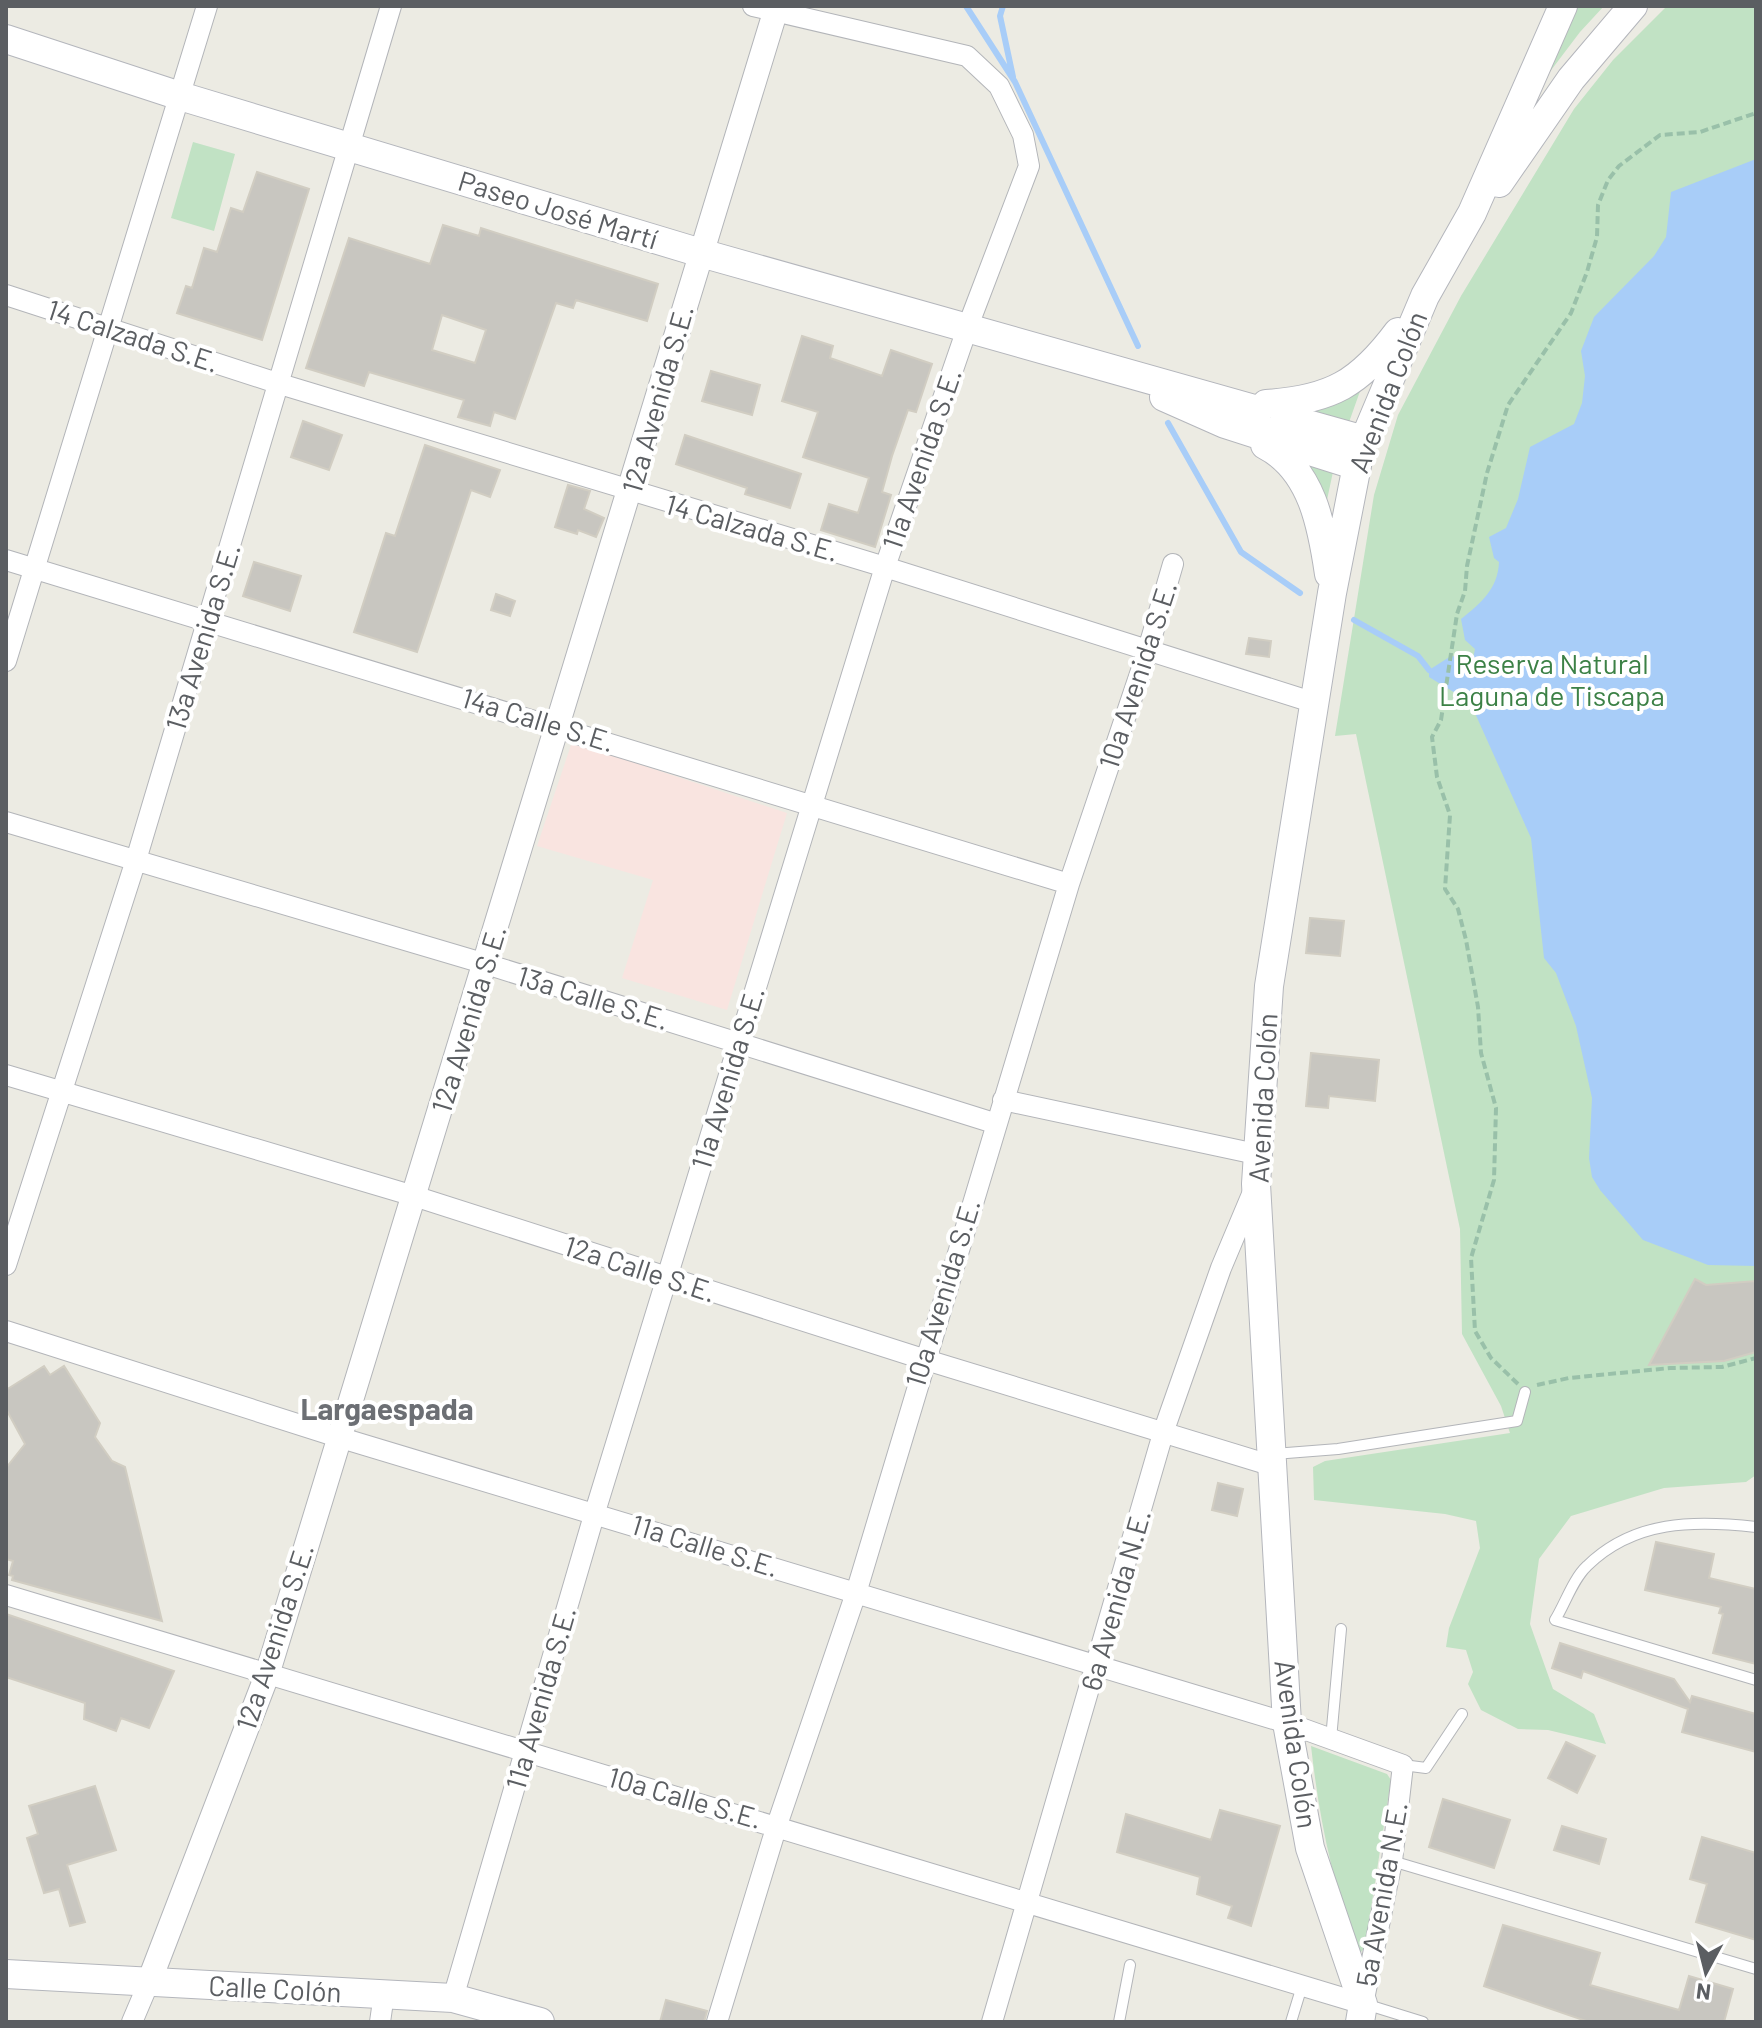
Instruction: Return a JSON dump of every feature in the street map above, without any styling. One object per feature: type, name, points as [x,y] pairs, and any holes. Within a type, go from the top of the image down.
[{"type":"main road","name":"Avenida Colón","points":[[1362,2013],[1310,1848],[1287,1723],[1256,1184],[1269,986],[1332,593],[1360,453],[1425,296],[1472,213],[1563,6]]},
{"type":"main road","name":"Avenida Colón","points":[[1472,213],[1508,173],[1571,79],[1633,6]]},
{"type":"main road","name":"Paseo José Martí","points":[[6,39],[350,149],[701,253],[968,326],[1114,372],[1250,405],[1360,453]]},
{"type":"main road","points":[[1250,405],[1290,403],[1318,396],[1364,374],[1425,296]]},
{"type":"main road","name":"Paseo José Martí","points":[[1114,372],[1225,424],[1360,453]]},
{"type":"main road","points":[[1225,424],[1279,452],[1300,475],[1323,537],[1332,593]]},
{"type":"main road","name":"Calle Colón","points":[[6,1974],[453,1998],[540,2022]]},
{"type":"street","points":[[6,661],[207,6]]},
{"type":"street","name":"13a Avenida S.E.","points":[[6,1265],[136,860],[391,6]]},
{"type":"street","name":"11a Avenida S.E.","points":[[453,1998],[665,1278],[885,567],[968,326],[1029,166],[1023,135],[999,86],[967,56],[768,8]]},
{"type":"street","name":"12a Avenida S.E.","points":[[132,2022],[267,1675],[631,492],[768,8]]},
{"type":"street","name":"14 Calzada S.E.","points":[[6,295],[280,384],[885,567],[1147,653],[1315,703]]},
{"type":"street","name":"14a Calle S.E.","points":[[6,560],[559,726],[810,807],[1069,884]]},
{"type":"street","name":"10a Avenida S.E.","points":[[717,2022],[777,1825],[856,1593],[994,1123],[1173,564]]},
{"type":"street","name":"13a Calle S.E.","points":[[6,822],[486,964],[994,1123]]},
{"type":"street","name":"12a Calle S.E.","points":[[6,1075],[414,1196],[923,1359],[1272,1460]]},
{"type":"street","points":[[1003,1100],[1256,1154]]},
{"type":"street","name":"6a Avenida N.E.","points":[[992,2022],[1164,1430],[1221,1268],[1256,1184]]},
{"type":"street","name":"11a Calle S.E.","points":[[6,1331],[338,1437],[1287,1723],[1403,1765]]},
{"type":"street","name":"10a Calle S.E.","points":[[6,1595],[526,1753],[777,1825],[1302,1986],[1362,2013]]},
{"type":"street","name":"5a Avenida N.E.","points":[[1362,2013],[1392,1861],[1403,1765]]},
{"type":"street","points":[[380,2022],[384,1994]]},
{"type":"lane","points":[[1272,1460],[1517,1421],[1525,1392]]},
{"type":"lane","points":[[1756,1527],[1717,1523],[1641,1530],[1586,1567],[1555,1620],[1756,1680]]},
{"type":"lane","points":[[1331,1739],[1341,1629]]},
{"type":"lane","points":[[1403,1765],[1426,1768],[1462,1714]]},
{"type":"lane","points":[[1392,1861],[1756,1969]]},
{"type":"lane","points":[[1119,2022],[1130,1965]]},
{"type":"lane","points":[[1291,2022],[1302,1986]]},
{"type":"lane","points":[[1362,2013],[1423,2022]]},
{"type":"path","points":[[1756,113],[1700,132],[1660,135],[1619,166],[1608,180],[1598,205],[1597,237],[1571,313],[1508,405],[1487,473],[1467,566],[1465,591],[1457,614],[1445,696],[1431,747],[1450,815],[1445,889],[1458,909],[1466,940],[1478,1007],[1481,1053],[1496,1108],[1494,1180],[1471,1258],[1475,1331],[1491,1358],[1525,1392],[1540,1384],[1569,1378],[1670,1368],[1722,1367],[1756,1358]]},
{"type":"shaded area","points":[[572,742],[787,813],[727,1010],[622,978],[653,880],[537,846]]},
{"type":"green space","points":[[1573,6],[1604,6],[1580,32],[1527,102]]},
{"type":"green space","name":"Reserva Natural Laguna de Tiscapa","points":[[1667,6],[1756,6],[1756,1475],[1746,1482],[1664,1488],[1571,1516],[1539,1559],[1530,1624],[1553,1689],[1594,1714],[1606,1744],[1548,1730],[1518,1729],[1481,1710],[1468,1684],[1473,1672],[1466,1650],[1446,1647],[1449,1628],[1480,1548],[1476,1521],[1445,1514],[1314,1500],[1313,1467],[1325,1461],[1510,1433],[1501,1406],[1462,1334],[1460,1229],[1356,734],[1335,736],[1374,495],[1398,415],[1461,296],[1574,109],[1613,60]]},
{"type":"green space","points":[[193,142],[235,154],[214,231],[171,218]]},
{"type":"green space","points":[[1364,380],[1348,425],[1290,406]]},
{"type":"green space","points":[[1295,455],[1334,467],[1324,514]]},
{"type":"green space","points":[[1311,1746],[1387,1774],[1391,1780],[1365,1947],[1361,1952],[1348,1924],[1334,1874],[1322,1824]]},
{"type":"water","points":[[1756,159],[1756,1266],[1708,1265],[1643,1240],[1592,1177],[1589,1158],[1592,1098],[1576,1026],[1556,973],[1544,958],[1531,838],[1470,702],[1429,677],[1429,670],[1451,656],[1473,659],[1475,649],[1465,640],[1461,619],[1492,588],[1498,572],[1499,562],[1494,558],[1489,537],[1506,528],[1518,499],[1530,447],[1574,424],[1582,403],[1585,376],[1581,351],[1594,317],[1654,256],[1666,237],[1671,192]]},
{"type":"building","points":[[257,172],[309,189],[262,340],[177,313],[186,286],[192,288],[204,248],[217,252],[231,208],[243,212]]},
{"type":"building","points":[[443,225],[479,236],[481,228],[658,284],[647,321],[576,300],[573,308],[556,303],[515,419],[494,412],[490,426],[458,417],[464,400],[369,372],[364,386],[306,368],[349,238],[430,264]],"holes":[[[442,315],[486,330],[475,363],[432,350]]]},
{"type":"building","points":[[802,336],[833,346],[830,358],[882,376],[891,350],[932,364],[916,412],[908,410],[892,456],[882,492],[891,495],[875,547],[821,530],[829,504],[858,513],[869,478],[803,457],[818,412],[782,401]]},
{"type":"building","points":[[711,371],[760,385],[752,415],[702,401]]},
{"type":"building","points":[[303,421],[342,435],[329,470],[291,457]]},
{"type":"building","points":[[685,435],[801,474],[790,508],[745,494],[747,488],[676,464]]},
{"type":"building","points":[[425,445],[500,470],[490,497],[471,490],[417,652],[354,632],[386,533],[395,536]]},
{"type":"building","points":[[568,485],[590,491],[584,509],[604,518],[596,537],[578,530],[577,534],[555,527]]},
{"type":"building","points":[[254,562],[301,576],[290,611],[243,596]]},
{"type":"building","points":[[496,594],[515,601],[510,616],[491,610]]},
{"type":"building","points":[[1249,638],[1271,641],[1269,657],[1246,654]]},
{"type":"building","points":[[1310,918],[1344,921],[1340,956],[1306,953]]},
{"type":"building","points":[[1311,1053],[1379,1060],[1375,1101],[1329,1096],[1328,1108],[1306,1106]]},
{"type":"building","points":[[1695,1279],[1706,1285],[1756,1281],[1756,1352],[1724,1361],[1649,1365]]},
{"type":"building","points":[[44,1366],[50,1375],[64,1366],[100,1423],[95,1437],[112,1461],[125,1467],[162,1621],[12,1580],[13,1576],[9,1575],[13,1561],[6,1559],[6,1468],[25,1444],[6,1409],[6,1390]]},
{"type":"building","points":[[1218,1483],[1243,1489],[1237,1516],[1212,1510]]},
{"type":"building","points":[[1656,1542],[1714,1554],[1709,1578],[1756,1589],[1756,1664],[1713,1653],[1723,1614],[1719,1613],[1721,1607],[1645,1590]]},
{"type":"building","points":[[6,1614],[174,1671],[149,1728],[121,1718],[116,1731],[84,1719],[85,1703],[6,1677]]},
{"type":"building","points":[[1560,1643],[1674,1679],[1690,1702],[1692,1696],[1756,1714],[1756,1752],[1682,1732],[1688,1709],[1583,1671],[1581,1678],[1552,1668]]},
{"type":"building","points":[[1566,1742],[1595,1756],[1577,1793],[1548,1778]]},
{"type":"building","points":[[95,1786],[116,1850],[67,1865],[85,1922],[70,1926],[59,1889],[44,1893],[27,1838],[38,1834],[29,1806]]},
{"type":"building","points":[[1443,1799],[1510,1820],[1494,1868],[1429,1847]]},
{"type":"building","points":[[1220,1810],[1280,1826],[1251,1926],[1228,1918],[1232,1906],[1197,1894],[1200,1877],[1117,1852],[1126,1814],[1211,1840]]},
{"type":"building","points":[[1562,1826],[1606,1839],[1599,1864],[1554,1850]]},
{"type":"building","points":[[1702,1837],[1756,1853],[1756,1940],[1696,1922],[1707,1884],[1690,1879]]},
{"type":"building","points":[[1503,1925],[1600,1953],[1590,1985],[1679,2010],[1689,1976],[1733,1989],[1724,2022],[1589,2022],[1484,1986]]},
{"type":"building","points":[[666,2000],[707,2011],[704,2022],[660,2022]]},
{"type":"waterway","points":[[966,6],[1015,82],[1138,346]]},
{"type":"waterway","points":[[1003,6],[1000,16],[1013,77]]},
{"type":"waterway","points":[[1168,423],[1241,552],[1300,593]]},
{"type":"waterway","points":[[1354,620],[1418,656],[1429,670]]},
{"type":"district","name":"Largaespada","points":[[387,1410]]}]
